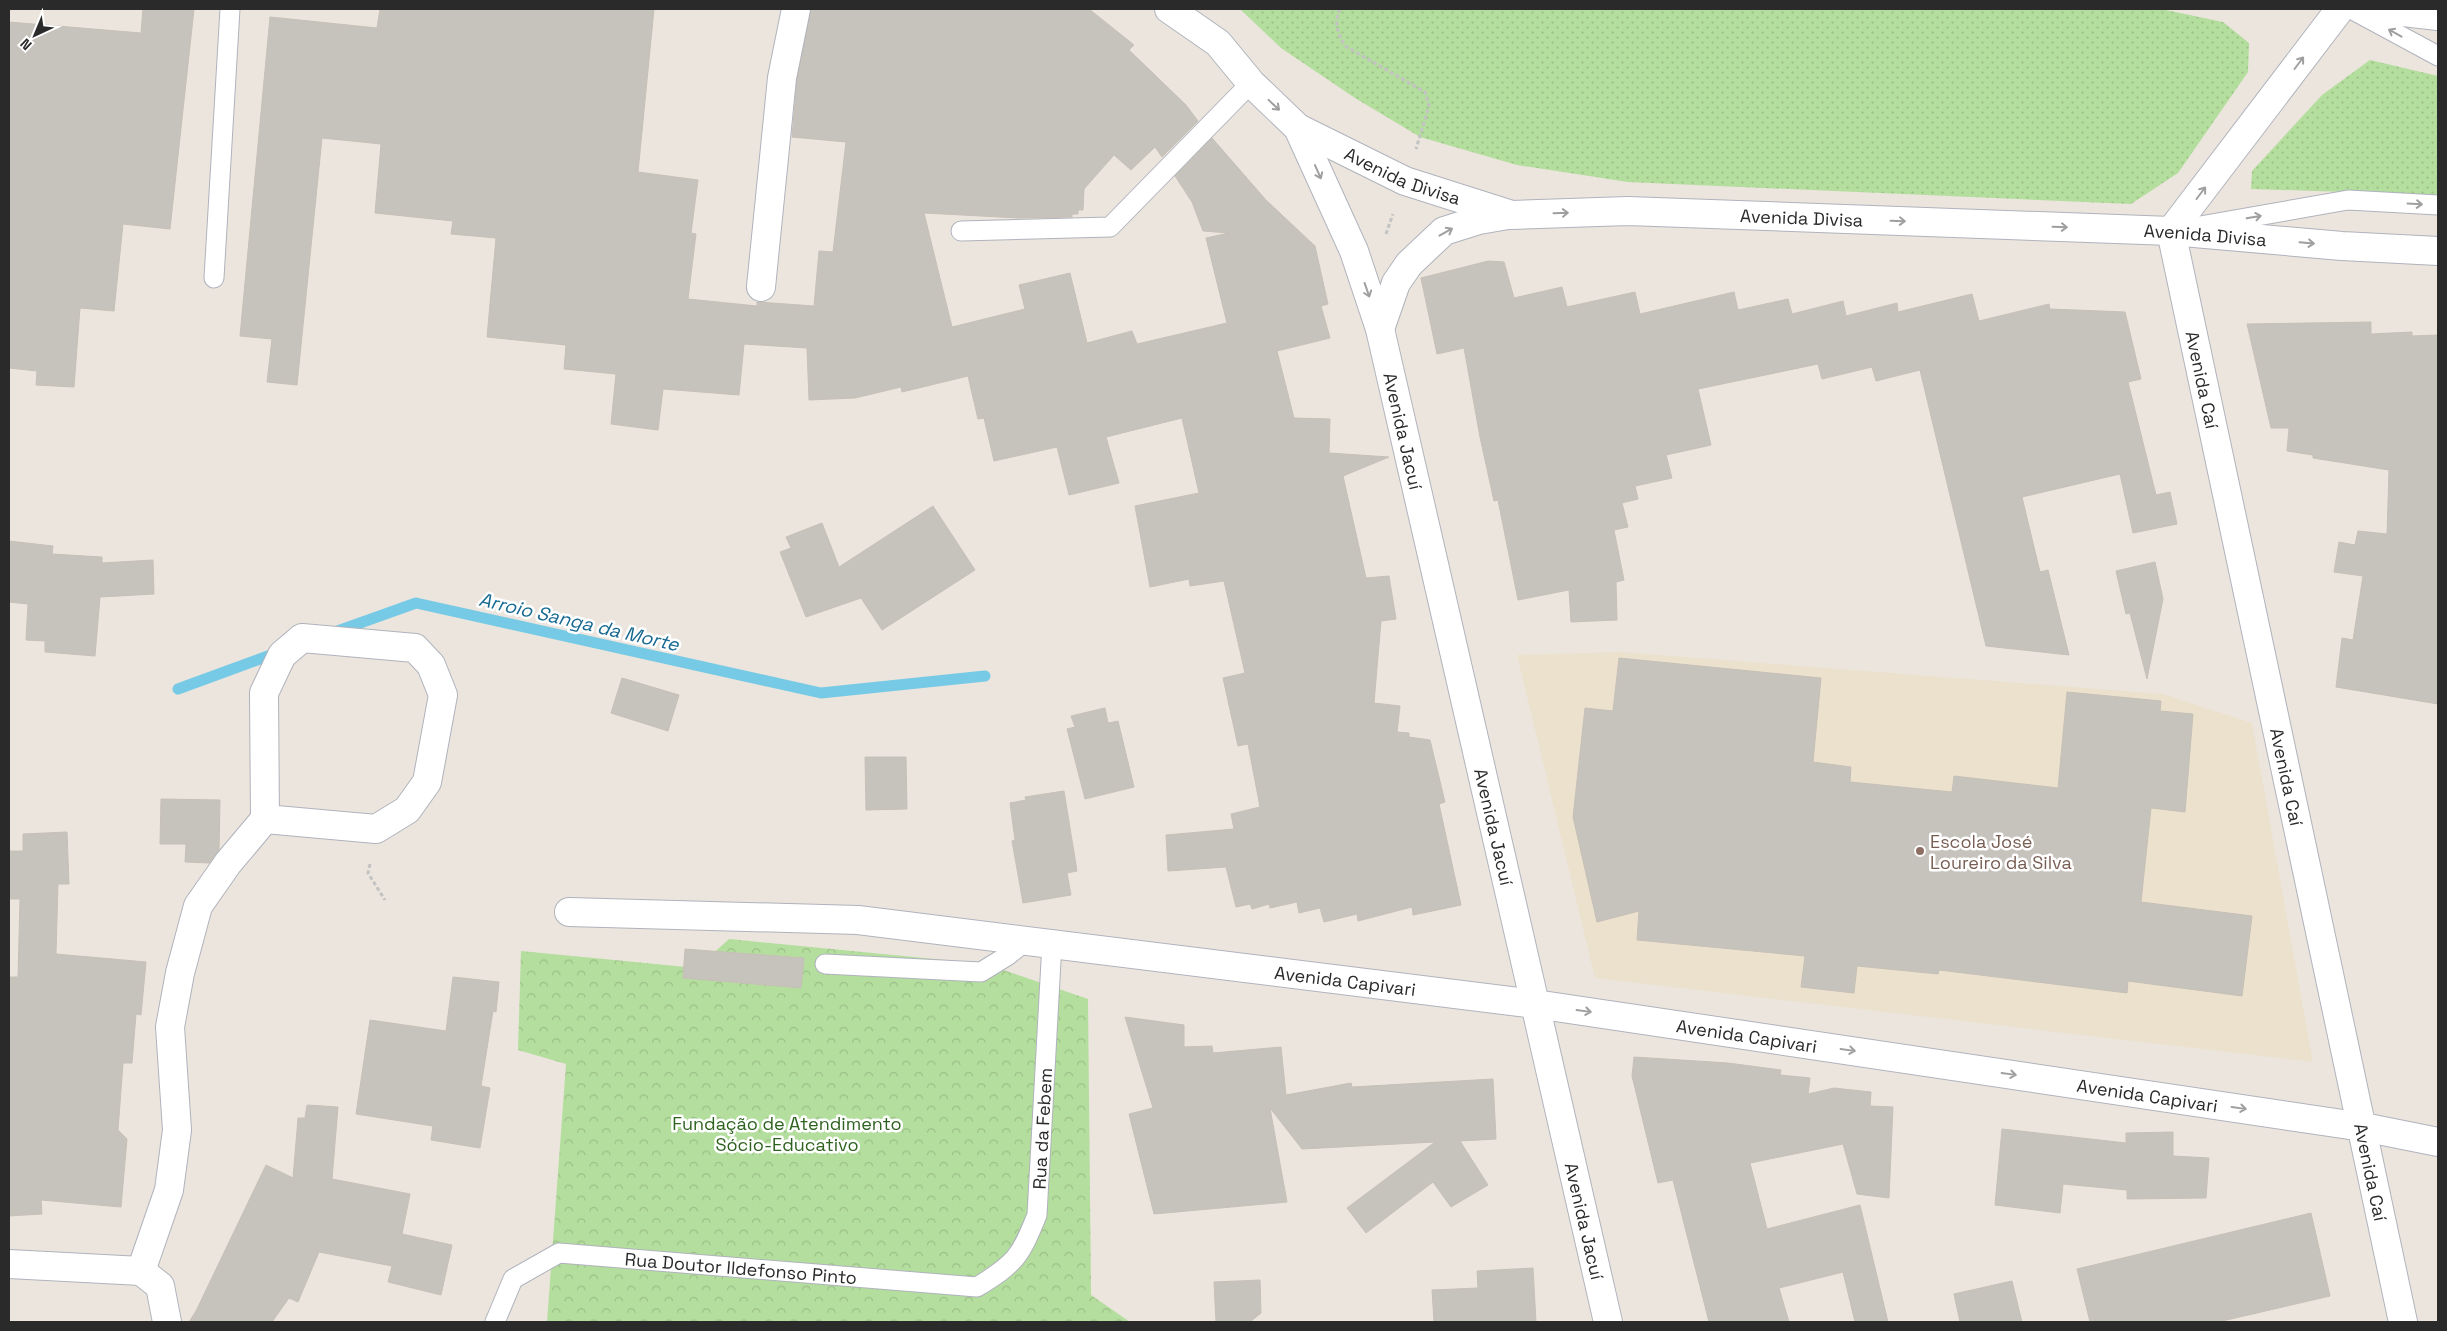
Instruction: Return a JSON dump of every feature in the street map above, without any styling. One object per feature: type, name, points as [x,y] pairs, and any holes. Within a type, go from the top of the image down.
[{"type":"street","points":[[761,288],[782,78],[796,9]]},
{"type":"street","points":[[1169,9],[1218,43]]},
{"type":"street","points":[[1206,9],[1218,43]]},
{"type":"street","points":[[2172,232],[2340,9]]},
{"type":"street","points":[[2377,9],[2438,16]]},
{"type":"street","name":"Avenida Divisa","points":[[1218,43],[1250,83],[1298,128],[1405,181],[1512,215],[1628,211],[2172,232],[2342,246],[2438,251]]},
{"type":"street","name":"Avenida Jacuí","points":[[1298,128],[1354,251],[1380,330],[1608,1322]]},
{"type":"street","points":[[1380,330],[1396,283],[1410,264],[1444,231],[1479,220],[1512,215]]},
{"type":"street","name":"Avenida Caí","points":[[2172,232],[2403,1322]]},
{"type":"street","points":[[141,1271],[170,1181],[178,1130],[170,1027],[190,935],[198,906],[228,863],[264,818],[264,693],[282,655],[302,638],[415,648],[431,665],[443,695],[427,782],[407,810],[376,829],[264,818]]},
{"type":"street","name":"Avenida Capivari","points":[[569,912],[858,920],[1040,942],[1535,1004],[2363,1127],[2438,1142]]},
{"type":"street","points":[[9,1264],[141,1271],[160,1286],[167,1322]]},
{"type":"lane","points":[[214,278],[230,9]]},
{"type":"lane","points":[[1191,9],[1218,43]]},
{"type":"lane","points":[[2351,9],[2438,56]]},
{"type":"lane","points":[[961,231],[1110,227],[1250,83]]},
{"type":"lane","points":[[2172,232],[2348,200],[2438,205]]},
{"type":"lane","points":[[825,964],[981,972],[1007,956],[1040,942]]},
{"type":"lane","name":"Rua da Febem","points":[[977,1287],[1005,1270],[1023,1250],[1037,1215],[1040,942]]},
{"type":"lane","name":"Rua Doutor Ildefonso Pinto","points":[[495,1322],[513,1278],[559,1253],[977,1287]]},
{"type":"path","points":[[1340,9],[1336,20],[1338,34],[1345,46],[1425,92],[1428,106],[1420,137]]},
{"type":"path","points":[[1385,236],[1394,211]]},
{"type":"shaded area","name":"Escola José Loureiro da Silva","points":[[1621,652],[2163,694],[2252,723],[2313,1062],[1595,978],[1517,655]]},
{"type":"green space","points":[[1240,9],[2161,9],[2223,22],[2249,43],[2248,72],[2178,173],[2131,204],[1628,182],[1517,165],[1420,137],[1355,98],[1281,48]]},
{"type":"green space","points":[[2370,60],[2438,76],[2438,195],[2251,189],[2252,171],[2322,95]]},
{"type":"green space","name":"Fundação de Atendimento Sócio-Educativo","points":[[729,939],[986,964],[1088,999],[1091,1295],[1130,1322],[547,1322],[566,1064],[518,1050],[521,951],[697,968]]},
{"type":"building","points":[[143,9],[194,9],[170,229],[123,224],[114,311],[80,308],[74,387],[36,385],[37,371],[9,368],[9,22],[141,33]]},
{"type":"building","points":[[380,9],[654,9],[638,172],[698,180],[691,233],[696,234],[688,299],[757,306],[757,302],[814,306],[819,251],[833,252],[846,142],[792,137],[797,80],[811,9],[1089,9],[1134,45],[1129,50],[1186,105],[1198,121],[1162,157],[1155,147],[1131,170],[1114,155],[1084,189],[1083,210],[1078,210],[1078,214],[1072,214],[1072,217],[1019,218],[924,213],[952,327],[1025,309],[1019,285],[1070,273],[1087,343],[1132,331],[1137,344],[1227,323],[1206,238],[1229,233],[1203,231],[1192,202],[1175,176],[1212,138],[1266,200],[1315,246],[1328,304],[1321,306],[1330,338],[1277,351],[1294,418],[1330,419],[1329,453],[1389,457],[1343,476],[1366,578],[1389,576],[1396,619],[1381,621],[1374,703],[1400,706],[1397,732],[1409,733],[1409,737],[1430,740],[1445,802],[1439,804],[1461,905],[1413,915],[1412,907],[1358,921],[1357,914],[1324,922],[1320,908],[1299,913],[1297,902],[1270,908],[1269,904],[1252,909],[1250,904],[1236,907],[1226,867],[1168,871],[1166,835],[1234,829],[1231,814],[1260,807],[1248,744],[1238,746],[1223,678],[1245,673],[1224,581],[1190,586],[1189,579],[1150,587],[1135,506],[1199,493],[1182,418],[1106,437],[1119,483],[1069,495],[1057,447],[994,461],[984,418],[978,419],[968,376],[902,392],[901,387],[855,398],[809,400],[807,348],[744,344],[739,395],[663,389],[658,430],[611,424],[616,374],[564,369],[566,345],[487,337],[496,238],[451,234],[453,221],[375,213],[381,144],[322,138],[297,385],[267,382],[272,339],[240,336],[270,17],[377,28]]},
{"type":"building","points":[[1488,261],[1504,262],[1514,298],[1562,287],[1567,307],[1635,292],[1640,314],[1734,292],[1738,310],[1788,299],[1792,314],[1843,301],[1846,316],[1897,303],[1898,312],[1972,294],[1979,321],[2049,304],[2050,309],[2125,312],[2141,379],[2128,382],[2156,495],[2170,492],[2177,524],[2133,533],[2120,474],[2022,497],[2040,572],[2048,570],[2069,655],[1986,646],[1920,370],[1876,381],[1872,367],[1822,379],[1818,364],[1698,389],[1711,445],[1666,455],[1672,478],[1635,486],[1638,499],[1622,503],[1628,527],[1614,530],[1624,580],[1616,582],[1617,620],[1571,622],[1569,590],[1518,600],[1498,500],[1494,501],[1480,437],[1464,348],[1437,354],[1421,278]]},
{"type":"building","points":[[2371,322],[2371,334],[2412,332],[2412,336],[2438,335],[2438,704],[2336,687],[2342,638],[2353,640],[2363,576],[2334,572],[2339,542],[2355,545],[2358,531],[2387,534],[2389,470],[2313,458],[2313,455],[2287,451],[2289,428],[2271,428],[2247,324]]},
{"type":"building","points":[[933,506],[975,570],[882,630],[861,598],[806,617],[780,552],[791,548],[786,537],[822,523],[839,567]]},
{"type":"building","points":[[9,541],[53,546],[52,554],[102,557],[102,563],[153,560],[154,594],[100,597],[95,656],[45,652],[45,641],[26,640],[28,604],[9,602]]},
{"type":"building","points":[[2155,562],[2163,599],[2147,679],[2130,613],[2126,614],[2116,571]]},
{"type":"building","name":"Escola José Loureiro da Silva","points":[[1619,658],[1821,678],[1813,762],[1851,767],[1850,782],[1952,792],[1954,776],[2058,788],[2067,692],[2161,701],[2160,711],[2193,714],[2185,812],[2151,808],[2141,902],[2252,916],[2242,996],[2128,981],[2127,993],[1939,970],[1938,974],[1857,966],[1854,993],[1801,987],[1805,956],[1637,940],[1639,911],[1597,922],[1573,817],[1585,708],[1613,711]]},
{"type":"building","points":[[622,678],[679,695],[668,731],[611,713]]},
{"type":"building","points":[[1105,708],[1108,723],[1118,721],[1134,787],[1085,799],[1067,729],[1075,727],[1071,716]]},
{"type":"building","points":[[865,757],[906,757],[907,809],[866,810]]},
{"type":"building","points":[[1064,791],[1077,871],[1067,873],[1071,895],[1023,903],[1012,841],[1015,840],[1010,803],[1026,800],[1025,797]]},
{"type":"building","points":[[161,799],[220,800],[219,850],[209,863],[185,862],[186,844],[160,844]]},
{"type":"building","points":[[67,832],[69,884],[58,884],[56,954],[146,962],[141,1015],[136,1014],[132,1063],[123,1063],[118,1130],[127,1139],[121,1207],[41,1200],[42,1214],[9,1216],[9,977],[18,977],[20,899],[9,899],[9,851],[23,851],[23,834]]},
{"type":"building","points":[[685,949],[804,958],[801,988],[683,978]]},
{"type":"building","points":[[453,977],[499,982],[496,1012],[493,1011],[481,1086],[490,1088],[480,1148],[431,1140],[433,1126],[356,1114],[370,1020],[446,1031]]},
{"type":"building","points":[[1125,1017],[1184,1025],[1184,1047],[1212,1046],[1213,1053],[1281,1047],[1286,1095],[1351,1083],[1352,1087],[1493,1079],[1496,1139],[1460,1141],[1488,1185],[1451,1207],[1433,1182],[1366,1233],[1347,1208],[1435,1142],[1302,1149],[1270,1108],[1287,1202],[1154,1214],[1129,1114],[1153,1108]]},
{"type":"building","points":[[1634,1057],[1728,1063],[1781,1070],[1780,1075],[1810,1078],[1808,1094],[1834,1088],[1871,1092],[1870,1106],[1893,1107],[1889,1198],[1857,1194],[1843,1144],[1750,1163],[1767,1229],[1860,1205],[1888,1322],[1855,1322],[1843,1272],[1779,1288],[1789,1322],[1709,1322],[1673,1180],[1658,1183],[1632,1076]]},
{"type":"building","points":[[307,1105],[338,1107],[332,1179],[410,1194],[402,1234],[452,1245],[441,1295],[388,1282],[392,1266],[319,1252],[298,1302],[289,1298],[272,1322],[189,1322],[266,1165],[293,1178],[298,1118],[305,1118]]},
{"type":"building","points":[[2002,1129],[2126,1143],[2126,1133],[2173,1132],[2173,1156],[2209,1158],[2206,1198],[2127,1199],[2127,1190],[2063,1184],[2060,1213],[1995,1205]]},
{"type":"building","points":[[2311,1213],[2330,1296],[2218,1322],[2090,1322],[2077,1269]]},
{"type":"building","points":[[1533,1268],[1536,1322],[1434,1322],[1432,1290],[1478,1288],[1477,1271]]},
{"type":"building","points":[[1260,1280],[1261,1313],[1250,1322],[1216,1322],[1214,1282]]},
{"type":"building","points":[[2012,1281],[2022,1322],[1960,1322],[1954,1294]]},
{"type":"waterway","name":"Arroio Sanga da Morte","points":[[332,633],[416,603],[821,693],[985,676]]},
{"type":"waterway","name":"Arroio Sanga da Morte","points":[[178,689],[279,652]]},
{"type":"place","name":"Escola José Loureiro da Silva","points":[[1920,851]]}]
